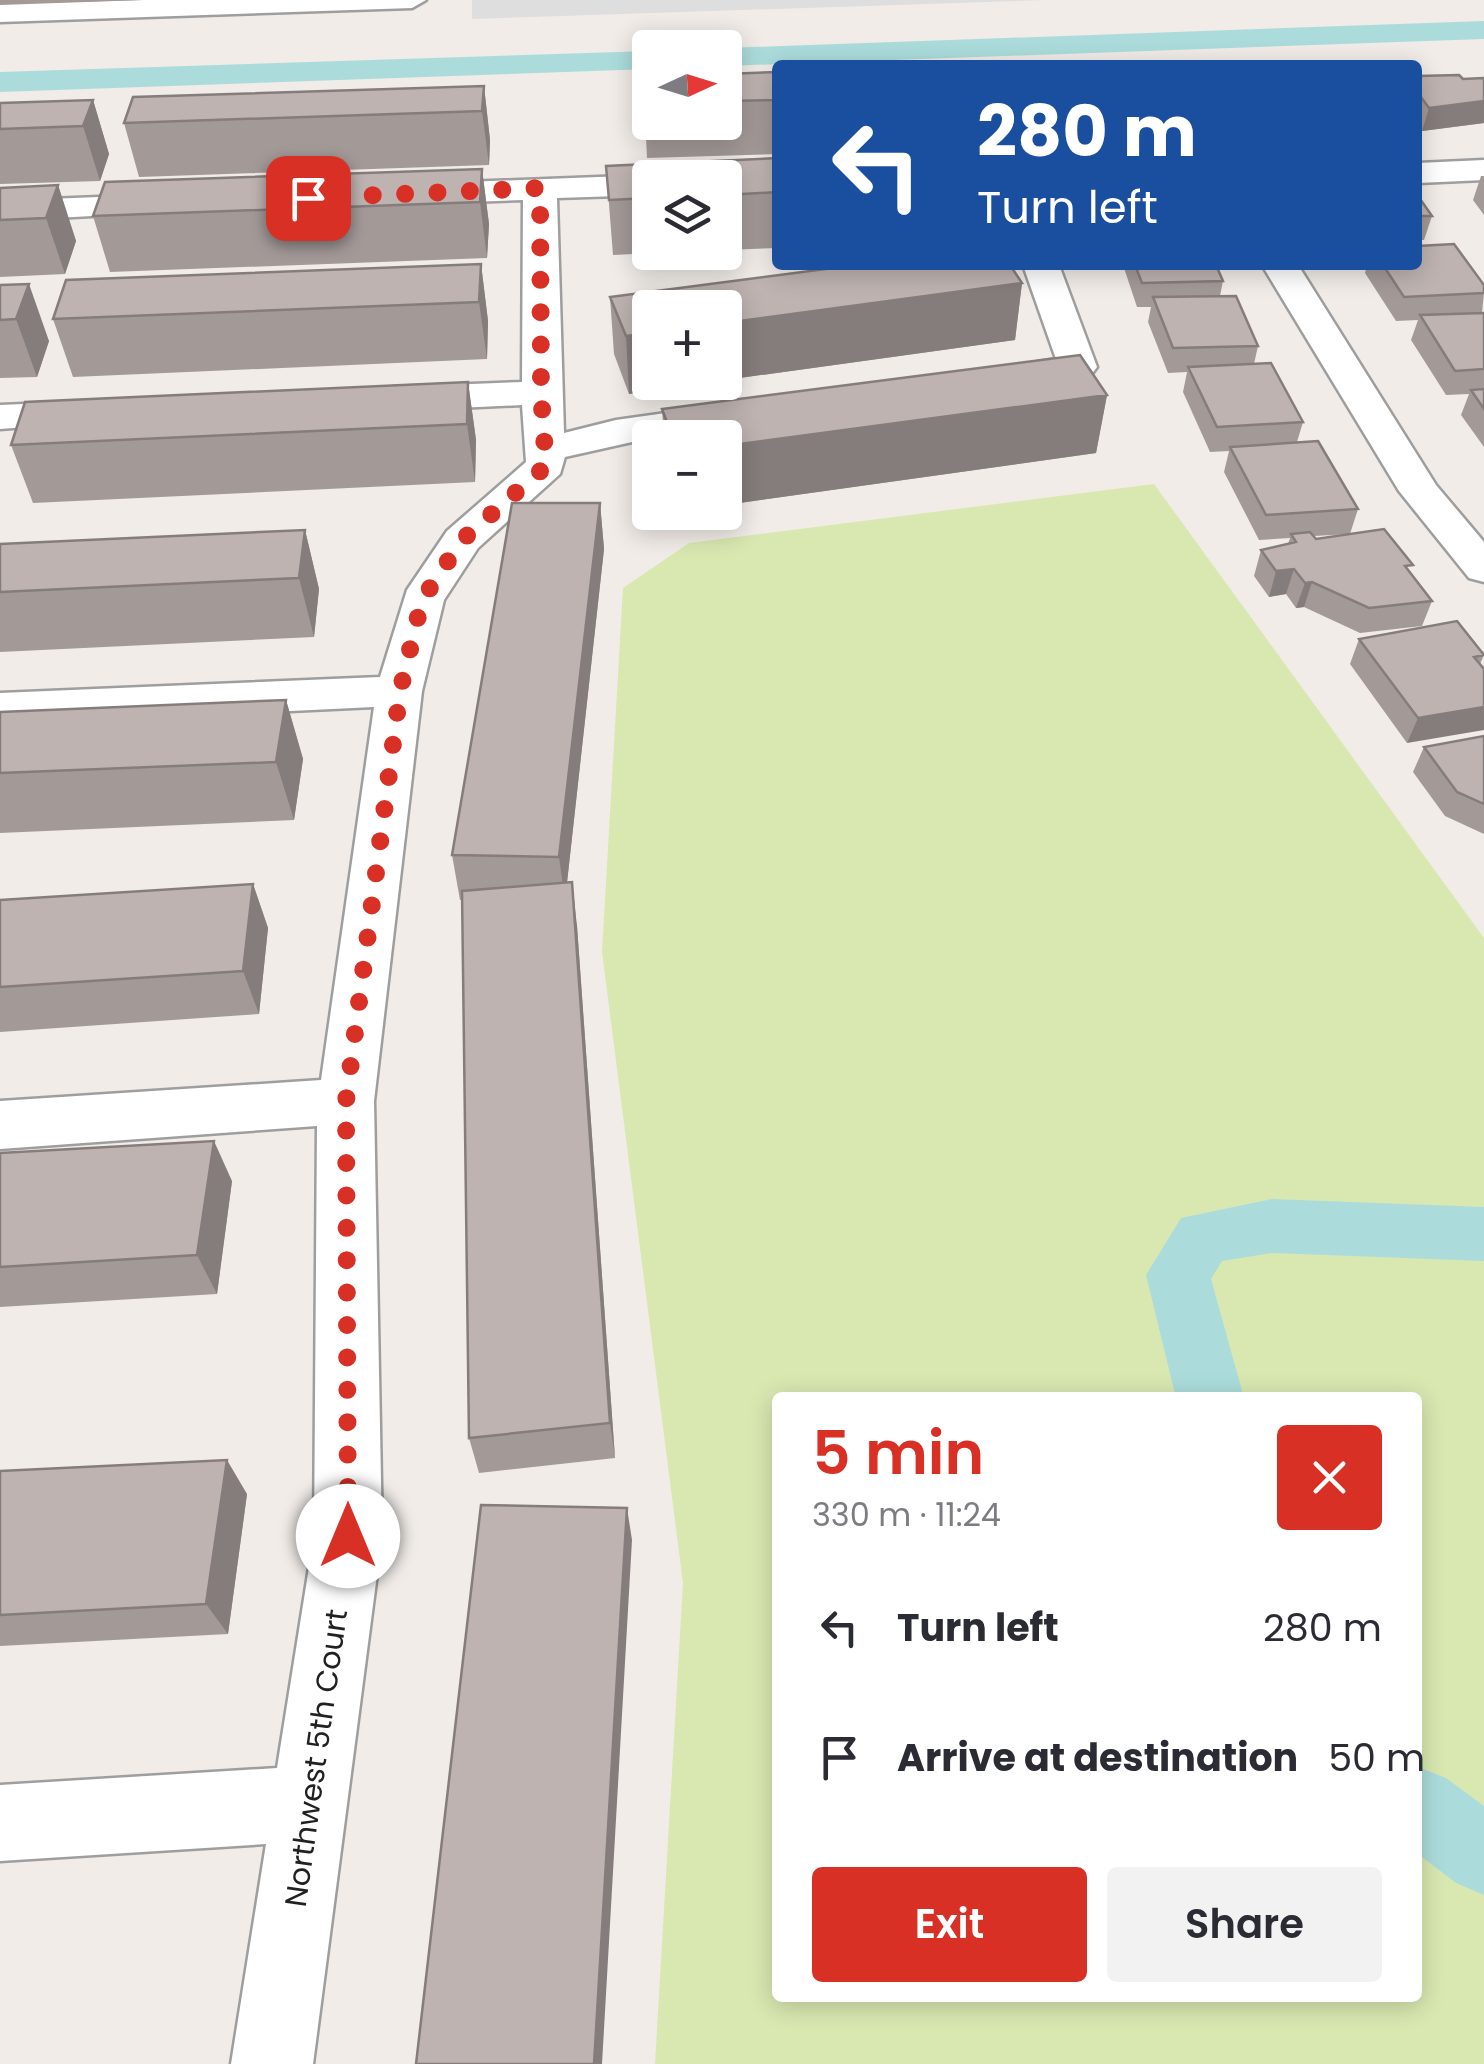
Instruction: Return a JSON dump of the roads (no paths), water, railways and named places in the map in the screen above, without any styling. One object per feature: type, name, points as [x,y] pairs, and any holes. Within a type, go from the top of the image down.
[{"type":"street","points":[[0,13],[412,0]]},
{"type":"street","points":[[1422,173],[1484,170]]},
{"type":"street","points":[[386,195],[632,185]]},
{"type":"street","points":[[540,188],[545,450],[616,432],[770,411]]},
{"type":"street","points":[[0,211],[212,202]]},
{"type":"street","points":[[982,381],[1078,367],[1043,270]]},
{"type":"street","points":[[1283,270],[1419,491],[1484,569]]},
{"type":"street","points":[[348,402],[541,393]]},
{"type":"street","points":[[0,417],[135,411]]},
{"type":"street","name":"Northwest 5th Court","points":[[272,2064],[348,1536],[346,1101],[400,691],[422,600],[462,540],[546,466],[545,450]]},
{"type":"street","points":[[0,709],[400,691]]},
{"type":"street","points":[[0,1125],[346,1101]]},
{"type":"street","points":[[0,1824],[309,1804]]},
{"type":"waterway","points":[[742,56],[1484,30]]},
{"type":"waterway","points":[[0,82],[632,61]]},
{"type":"waterway","points":[[1208,1392],[1178,1275],[1203,1237],[1272,1226],[1484,1234]]},
{"type":"waterway","points":[[1422,1809],[1484,1855]]}]
